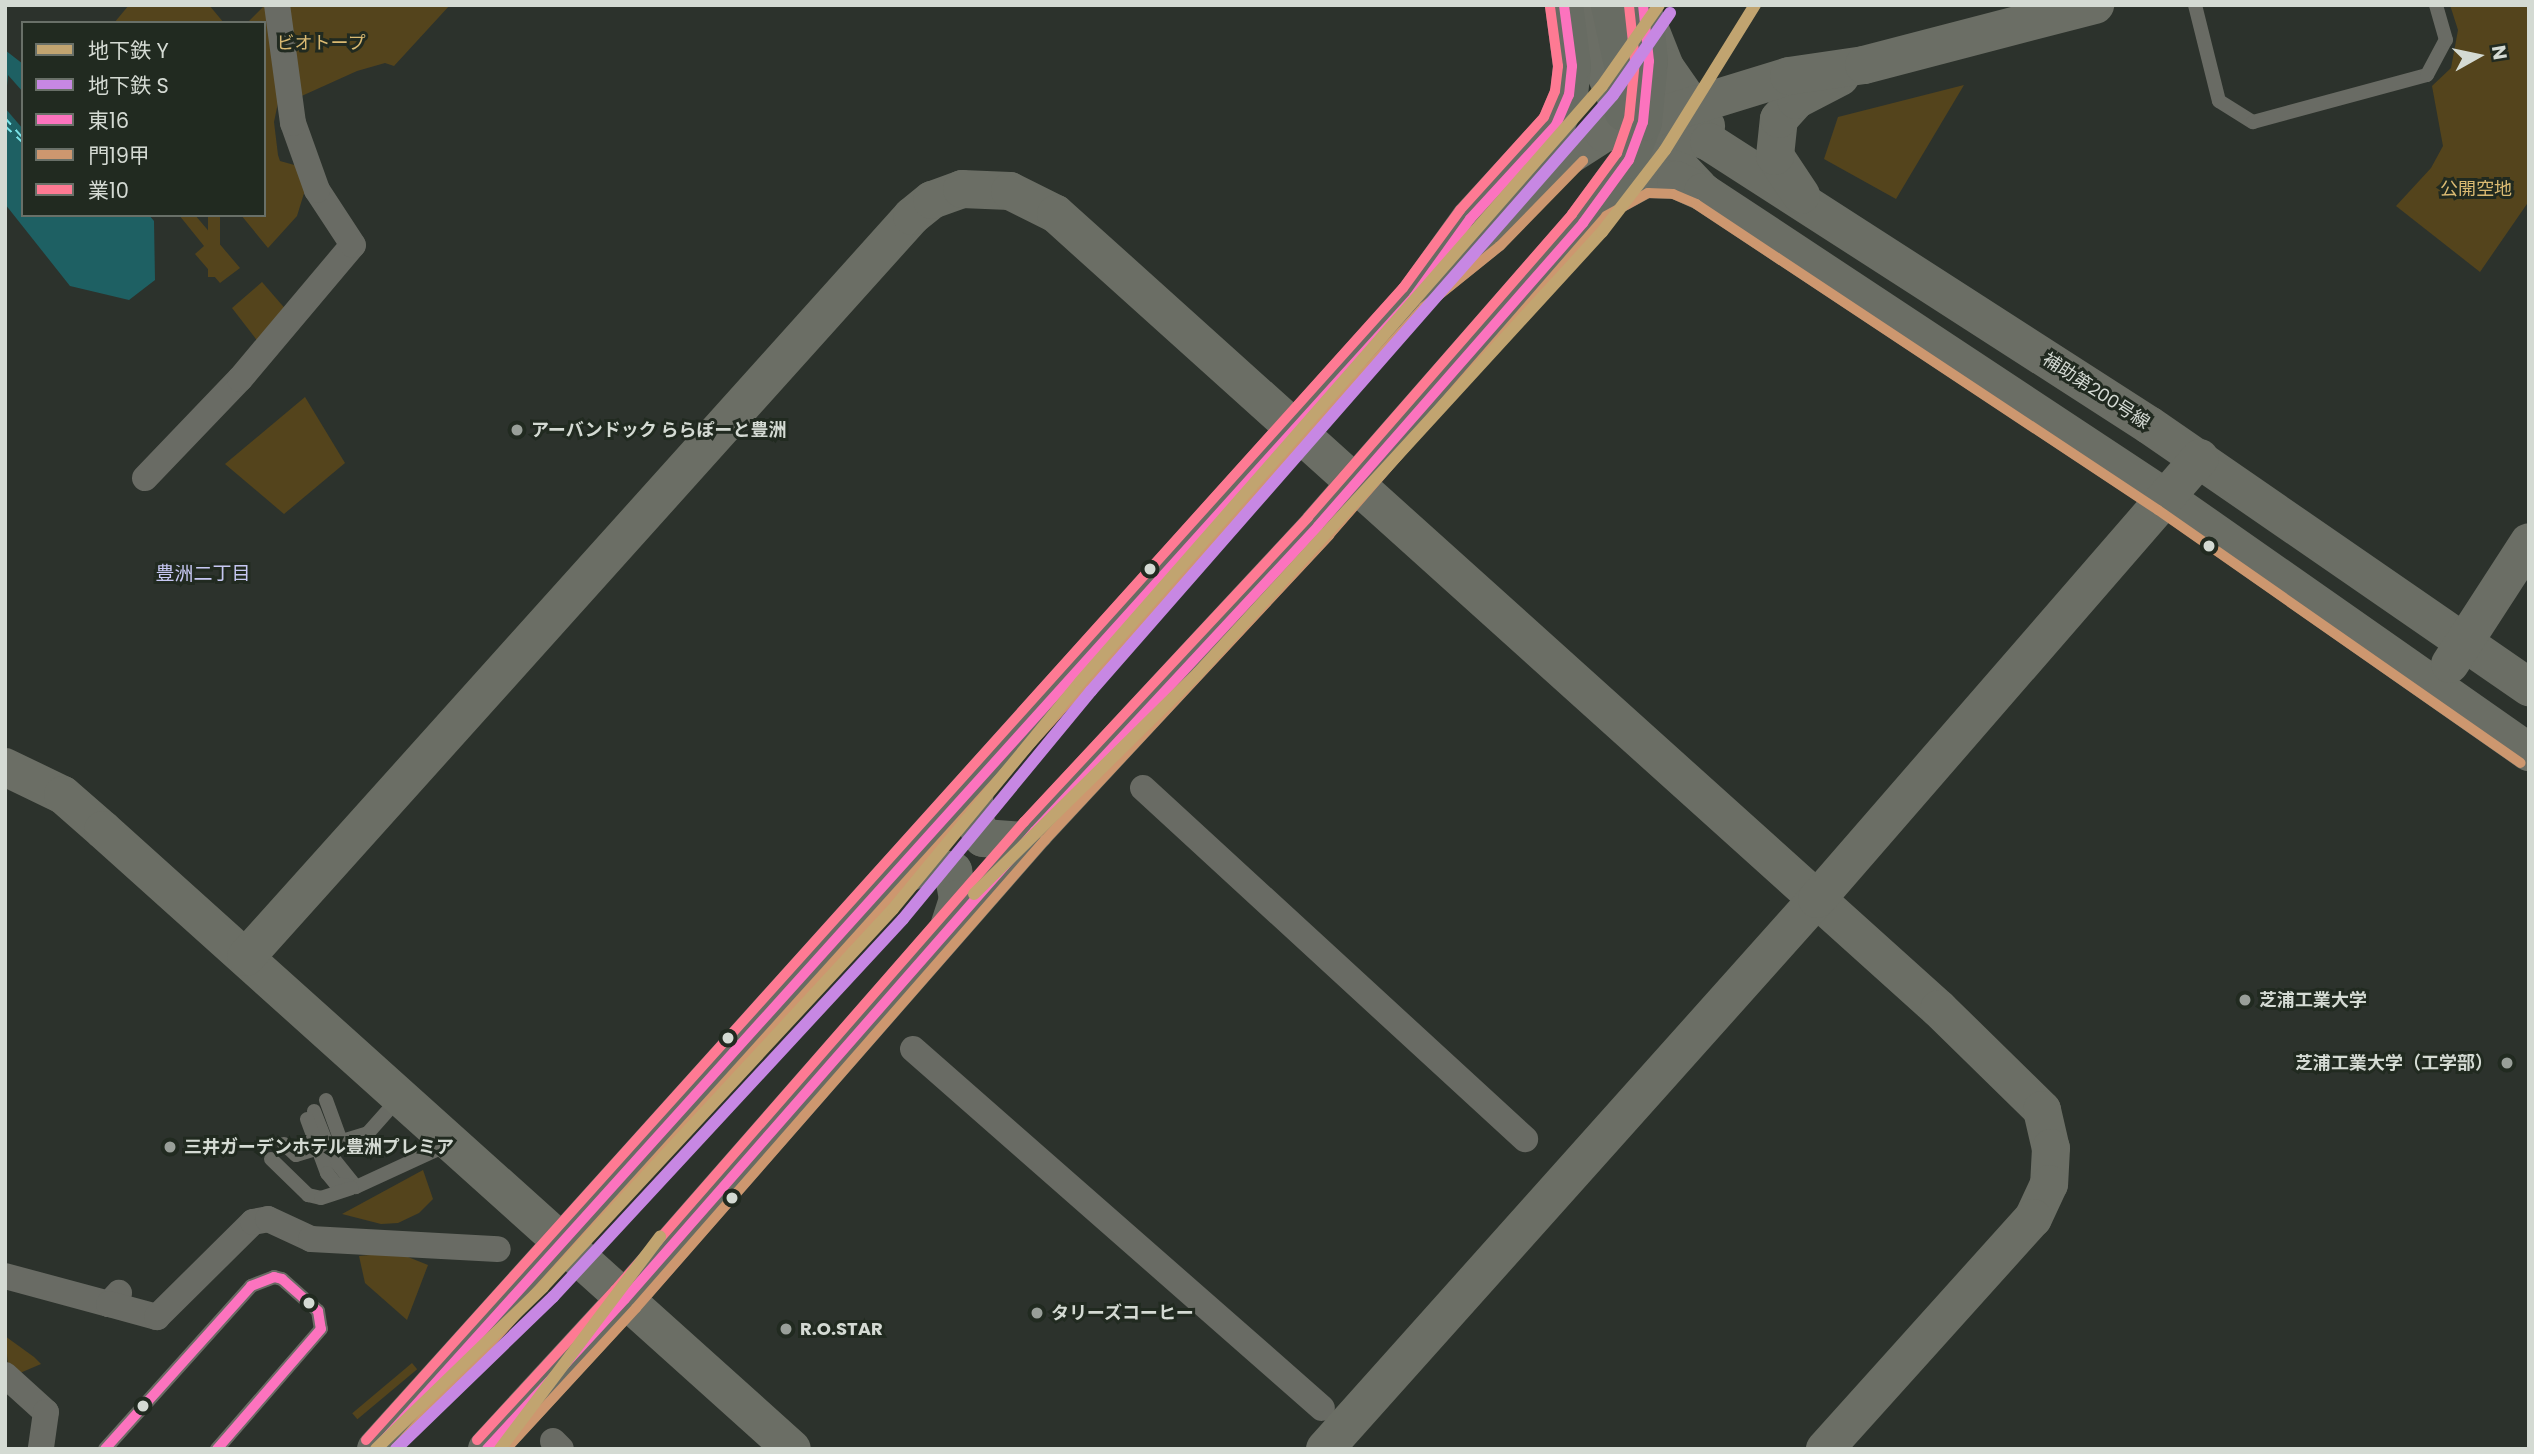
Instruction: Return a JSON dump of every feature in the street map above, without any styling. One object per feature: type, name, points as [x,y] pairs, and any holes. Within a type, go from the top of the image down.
[{"type":"main road","points":[[376,1449],[1414,297],[1470,219],[1542,142],[1564,110],[1572,66],[1564,5]]},
{"type":"main road","points":[[1610,5],[1636,123]]},
{"type":"main road","points":[[487,1449],[625,1299],[1035,831],[1355,484],[1597,205],[1629,160],[1636,123],[1648,90],[1644,12]]},
{"type":"main road","points":[[975,786],[973,817],[983,838],[1024,841],[1035,831]]},
{"type":"main road","points":[[890,881],[925,865],[953,871],[958,899],[948,930]]},
{"type":"street","points":[[145,478],[240,379],[354,246],[317,190],[293,123],[277,5]]},
{"type":"street","points":[[1575,5],[1605,78],[1636,123],[1703,192]]},
{"type":"street","points":[[1414,297],[1490,236],[1574,150],[1636,123],[1789,76],[1864,65],[2095,5]]},
{"type":"street","points":[[1644,12],[1665,67],[1690,106],[1729,156]]},
{"type":"street","points":[[1812,208],[1775,156],[1779,119],[1796,100],[1864,65]]},
{"type":"street","name":"補助第200号線","points":[[1636,123],[1686,131],[1812,208],[2200,458],[2529,687]]},
{"type":"street","points":[[1597,205],[1645,179],[1676,180],[1703,192],[2166,498],[2437,685],[2529,752]]},
{"type":"street","points":[[246,957],[912,216],[932,200],[962,189],[990,187],[1042,204],[1817,899],[2015,1079],[2042,1110],[2051,1148],[2049,1184],[2033,1218],[1825,1449]]},
{"type":"street","points":[[1325,1449],[1817,899],[2200,458]]},
{"type":"street","points":[[2437,685],[2529,542]]},
{"type":"street","points":[[5,767],[63,795],[401,1095],[792,1449]]},
{"type":"street","points":[[1143,788],[1525,1139]]},
{"type":"street","points":[[913,1049],[1322,1408]]},
{"type":"street","points":[[5,1276],[114,1299],[157,1317],[253,1222],[268,1219],[311,1239],[498,1249]]},
{"type":"street","points":[[5,1375],[46,1412],[41,1449]]},
{"type":"lane","points":[[2195,5],[2219,101],[2253,122],[2427,75],[2446,40],[2436,5]]},
{"type":"lane","points":[[284,1144],[296,1155],[368,1132],[401,1095]]},
{"type":"lane","points":[[326,1100],[329,1144],[327,1173],[336,1184],[356,1187]]},
{"type":"lane","points":[[310,1115],[329,1144]]},
{"type":"lane","points":[[271,1159],[308,1195],[321,1198],[356,1187],[452,1143]]},
{"type":"lane","points":[[105,1449],[251,1286],[274,1277],[282,1279],[318,1311],[321,1329],[217,1449]]},
{"type":"green space","points":[[129,5],[209,5],[222,21],[116,21]]},
{"type":"green space","points":[[265,5],[280,93],[274,122],[278,155],[280,161],[298,166],[305,190],[297,216],[268,248],[243,217],[266,217],[266,21],[249,21]]},
{"type":"green space","name":"ビオトープ","points":[[280,5],[450,5],[394,66],[385,63],[357,71],[295,99]]},
{"type":"green space","name":"公開空地","points":[[2450,5],[2529,5],[2529,201],[2480,272],[2396,206],[2431,168],[2443,146],[2432,86],[2451,68],[2458,30]]},
{"type":"green space","points":[[1964,85],[1896,199],[1824,159],[1838,117]]},
{"type":"green space","points":[[181,217],[197,217],[240,268],[220,283],[195,254],[204,246]]},
{"type":"green space","points":[[208,217],[220,217],[220,277],[208,277]]},
{"type":"green space","points":[[262,282],[288,312],[259,343],[232,308]]},
{"type":"green space","points":[[305,397],[345,463],[284,514],[225,464]]},
{"type":"green space","points":[[423,1170],[433,1199],[419,1213],[398,1223],[381,1224],[342,1214]]},
{"type":"green space","points":[[403,1255],[428,1265],[407,1320],[365,1283],[359,1256]]},
{"type":"green space","points":[[5,1336],[41,1364],[20,1373],[8,1364]]},
{"type":"green space","points":[[412,1363],[417,1369],[357,1419],[352,1413]]},
{"type":"water","points":[[5,50],[21,62],[21,217],[151,217],[154,221],[155,280],[129,300],[70,286],[5,204]]},
{"type":"pier","points":[[8,75],[21,90],[21,127],[5,108]]},
{"type":"ferry route","points":[[5,118],[21,136]]},
{"type":"ferry route","points":[[5,126],[21,141]]},
{"type":"metro line","name":"Y","points":[[376,1449],[543,1287],[893,909],[1080,682],[1602,86],[1659,5]]},
{"type":"metro line","name":"Y","points":[[974,894],[1198,673],[1602,232],[1665,150],[1755,5]]},
{"type":"metro line","name":"S","points":[[396,1449],[553,1297],[903,919],[1091,691],[1613,95],[1670,13]]},
{"type":"metro line","name":"Y","points":[[500,1449],[660,1237]]},
{"type":"transit line","name":"東16","points":[[376,1449],[1414,297],[1470,219],[1556,125],[1569,95],[1572,66],[1564,5]]},
{"type":"transit line","name":"東16","points":[[487,1449],[625,1299],[1035,831],[1318,526],[1583,223],[1629,160],[1643,122],[1649,61],[1643,5]]},
{"type":"transit line","name":"業10","points":[[477,1440],[615,1290],[1024,822],[1308,517],[1572,214],[1617,153],[1629,119],[1635,61],[1629,6]]},
{"type":"transit line","name":"業10","points":[[366,1440],[1403,288],[1460,210],[1544,117],[1555,91],[1558,66],[1550,7]]},
{"type":"transit line","name":"門19甲","points":[[395,1449],[1424,307],[1500,246],[1583,161]]},
{"type":"transit line","name":"門19甲","points":[[506,1449],[636,1308],[1045,840],[1329,535],[1606,216],[1648,193],[1673,194],[1696,204],[2158,510],[2521,763]]},
{"type":"transit line","name":"東16","points":[[105,1449],[251,1286],[274,1277],[282,1279],[318,1311],[321,1329],[217,1449]]},
{"type":"place","name":"アーバンドック ららぽーと豊洲","points":[[517,430]]},
{"type":"place","name":"芝浦工業大学","points":[[2245,1000]]},
{"type":"place","name":"芝浦工業大学（工学部）","points":[[2507,1063]]},
{"type":"place","name":"三井ガーデンホテル豊洲プレミア","points":[[170,1147]]},
{"type":"place","name":"タリーズコーヒー","points":[[1037,1313]]},
{"type":"place","name":"R.O.STAR","points":[[786,1329]]},
{"type":"district","name":"豊洲二丁目","points":[[203,574]]}]
